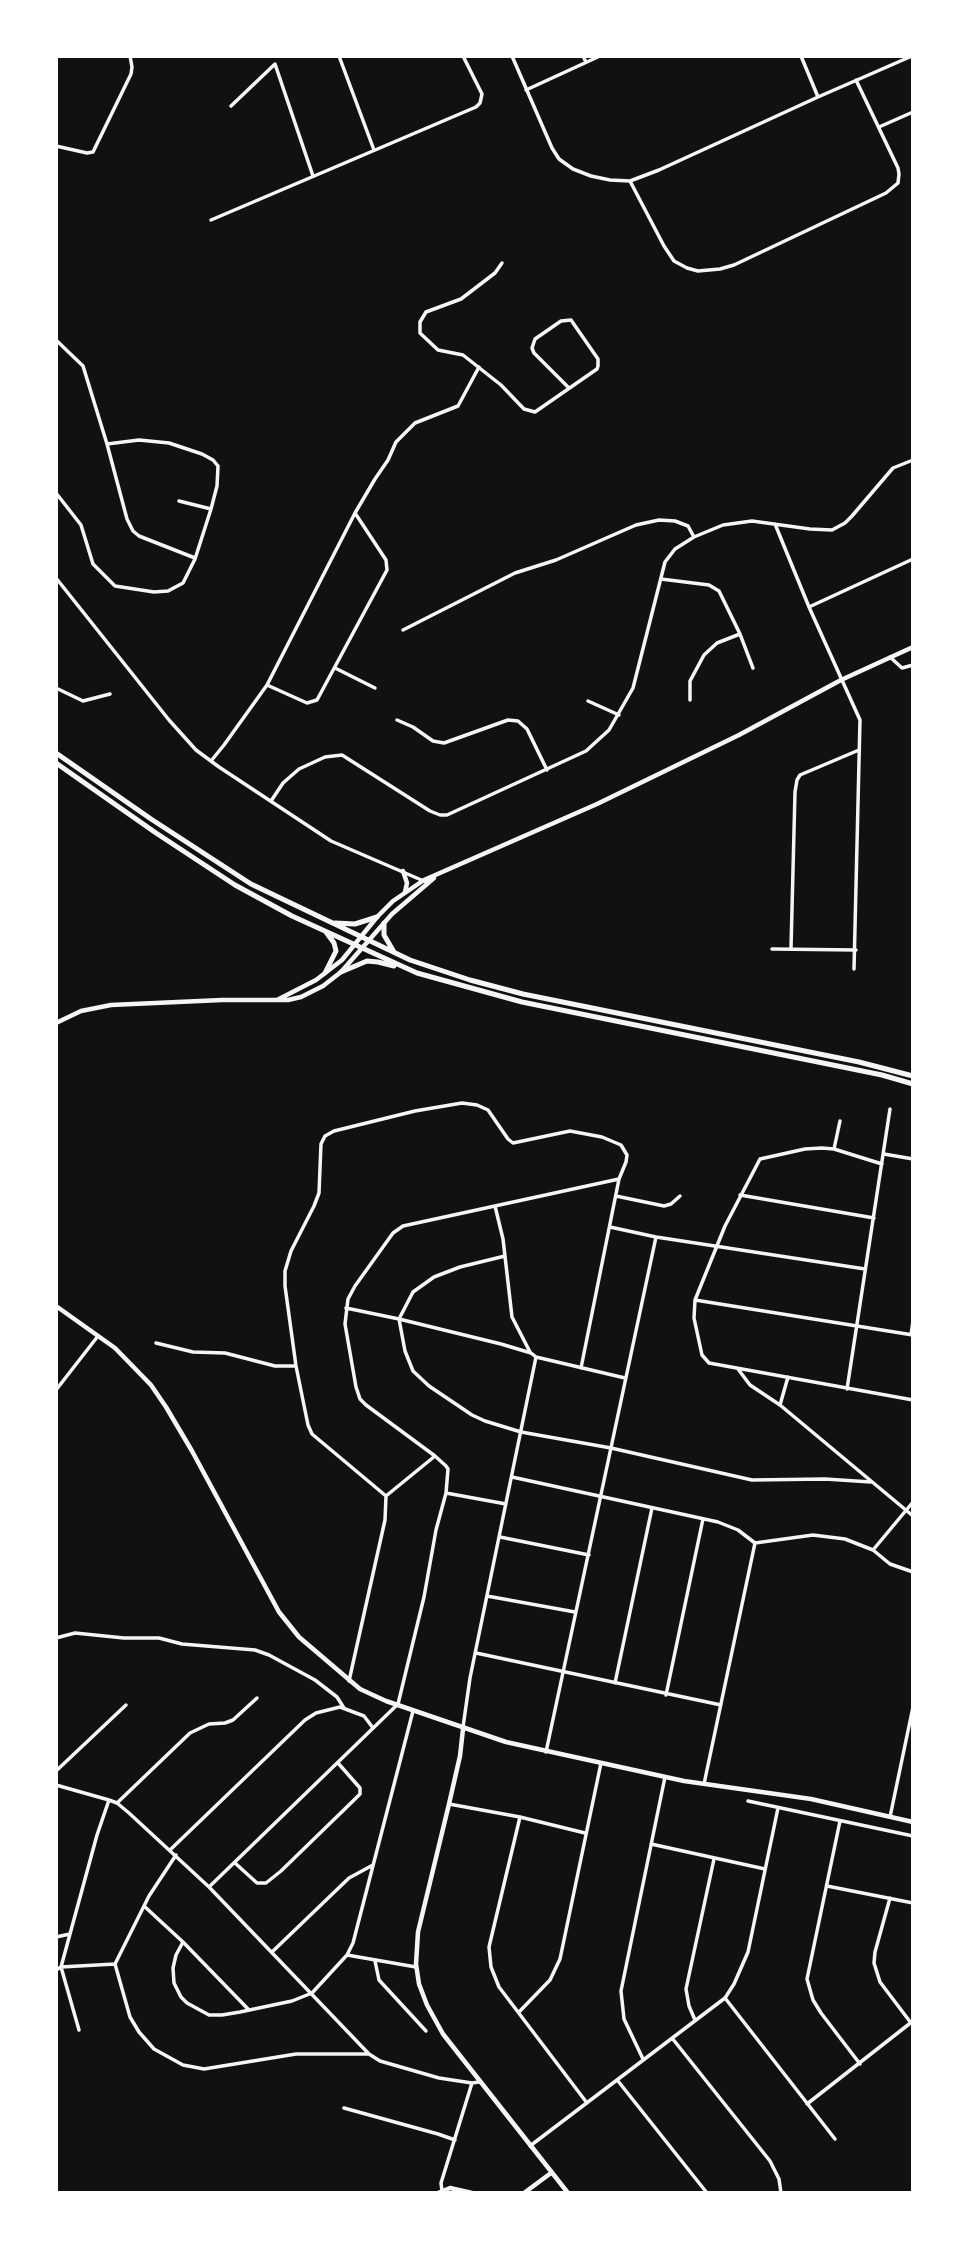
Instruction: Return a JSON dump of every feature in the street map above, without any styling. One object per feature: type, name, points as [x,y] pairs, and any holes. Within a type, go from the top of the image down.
[{"type":"main road","points":[[56,753],[251,884],[397,955],[470,980],[523,994],[859,1062],[913,1076]]},
{"type":"main road","points":[[56,764],[235,885],[325,932],[417,973]]},
{"type":"main road","points":[[329,922],[355,924],[377,917]]},
{"type":"main road","points":[[384,923],[384,935],[397,955]]},
{"type":"main road","points":[[325,932],[336,947],[326,973]]},
{"type":"main road","points":[[341,972],[360,962],[373,961],[522,1002],[882,1074],[913,1084]]},
{"type":"street","points":[[56,146],[88,153],[95,150],[131,74],[130,56]]},
{"type":"street","points":[[339,56],[374,150]]},
{"type":"street","points":[[211,220],[476,107],[482,94],[463,56]]},
{"type":"street","points":[[512,56],[552,148],[565,165],[591,176],[630,181],[912,56]]},
{"type":"street","points":[[583,56],[586,62]]},
{"type":"street","points":[[526,90],[600,56]]},
{"type":"street","points":[[801,56],[818,97]]},
{"type":"street","points":[[231,106],[275,64],[313,176]]},
{"type":"street","points":[[630,181],[674,261],[698,271],[734,265],[892,190],[898,183],[900,174],[856,80]]},
{"type":"street","points":[[879,127],[913,112]]},
{"type":"street","points":[[502,263],[495,273],[468,295],[430,310],[420,321],[420,333],[438,350],[458,353],[501,385],[524,409],[531,412],[540,411],[597,369],[599,362],[574,322],[568,319],[535,339],[532,348],[569,388]]},
{"type":"street","points":[[56,340],[83,366],[127,519],[133,531],[195,559]]},
{"type":"street","points":[[211,761],[267,685],[355,513],[398,439],[415,424],[457,406],[479,368]]},
{"type":"street","points":[[56,493],[81,525],[93,564],[115,586],[154,592],[175,589],[183,583],[195,559],[211,509],[219,470],[216,463],[186,447],[149,440],[107,444]]},
{"type":"street","points":[[271,802],[290,775],[334,755],[348,758],[430,811],[440,815],[457,812],[594,745],[609,730],[633,688],[665,562],[670,553],[694,537],[734,523],[751,521],[823,530],[839,527],[852,516],[892,468],[913,460]]},
{"type":"street","points":[[179,500],[211,509]]},
{"type":"street","points":[[267,685],[307,703],[321,695],[388,566],[355,513]]},
{"type":"street","points":[[403,630],[515,573],[556,559],[636,525],[659,520],[675,521],[688,526],[694,537]]},
{"type":"street","points":[[775,524],[860,720],[854,969]]},
{"type":"street","points":[[809,607],[913,559]]},
{"type":"street","points":[[56,578],[196,750],[341,846],[426,882]]},
{"type":"street","points":[[661,579],[715,587],[724,598],[753,668]]},
{"type":"street","points":[[690,700],[690,681],[704,655],[717,643],[740,634]]},
{"type":"street","points":[[277,1000],[316,980],[342,960],[377,917],[404,893],[632,787],[739,735],[841,680],[913,647]]},
{"type":"street","points":[[890,657],[902,668],[913,665]]},
{"type":"street","points":[[335,668],[375,688]]},
{"type":"street","points":[[56,688],[83,701],[110,694]]},
{"type":"street","points":[[588,701],[619,715]]},
{"type":"street","points":[[397,720],[439,743],[508,720],[518,720],[527,729],[547,770]]},
{"type":"street","points":[[791,948],[797,780],[800,775],[859,750]]},
{"type":"street","points":[[403,871],[407,883],[404,893]]},
{"type":"street","points":[[56,1023],[81,1011],[111,1005],[301,997],[313,992],[341,972],[384,923],[426,882]]},
{"type":"street","points":[[772,949],[856,950]]},
{"type":"street","points":[[386,1496],[312,1434],[296,1366],[285,1271],[291,1251],[317,1198],[321,1144],[322,1139],[329,1133],[415,1111],[462,1103],[488,1110],[513,1143],[570,1132],[616,1141],[625,1149],[626,1155],[581,1368]]},
{"type":"street","points":[[847,1389],[890,1109]]},
{"type":"street","points":[[834,1149],[840,1121]]},
{"type":"street","points":[[881,1164],[834,1149],[805,1149],[760,1159],[740,1195],[695,1300],[694,1318],[702,1355],[709,1363],[913,1400]]},
{"type":"street","points":[[883,1154],[913,1159]]},
{"type":"street","points":[[209,1887],[398,1704],[424,1597],[446,1493],[448,1469],[360,1398],[345,1324],[346,1308],[355,1286],[398,1228],[619,1179]]},
{"type":"street","points":[[740,1195],[874,1218]]},
{"type":"street","points":[[616,1196],[664,1206],[680,1196]]},
{"type":"street","points":[[495,1206],[503,1239],[512,1317],[531,1353],[536,1357],[625,1378]]},
{"type":"street","points":[[610,1227],[656,1237],[865,1269]]},
{"type":"street","points":[[546,1752],[656,1237]]},
{"type":"street","points":[[505,1256],[460,1267],[434,1277],[413,1292],[399,1318],[409,1366],[418,1376],[472,1415],[522,1432],[611,1448],[760,1481],[825,1479],[871,1482]]},
{"type":"street","points":[[695,1300],[912,1335],[913,1321]]},
{"type":"street","points":[[56,1306],[115,1348],[140,1372],[166,1407],[279,1612],[299,1637],[349,1681],[370,1695],[463,1729],[546,1752],[704,1784],[811,1799],[913,1822]]},
{"type":"street","points":[[346,1308],[399,1318],[531,1353]]},
{"type":"street","points":[[56,1390],[96,1334]]},
{"type":"street","points":[[156,1343],[193,1352],[225,1353],[275,1366],[296,1366]]},
{"type":"street","points":[[536,1357],[476,1653],[460,1756],[418,1932],[416,1967],[419,1984],[434,2020],[479,2082],[568,2193]]},
{"type":"street","points":[[738,1369],[750,1385],[780,1405],[913,1516]]},
{"type":"street","points":[[780,1405],[788,1377]]},
{"type":"street","points":[[349,1681],[385,1520],[386,1496],[435,1456]]},
{"type":"street","points":[[512,1477],[703,1519],[737,1530],[755,1543],[801,1536],[825,1535],[845,1539],[873,1550],[890,1564],[913,1572]]},
{"type":"street","points":[[446,1493],[506,1504]]},
{"type":"street","points":[[873,1550],[913,1502]]},
{"type":"street","points":[[615,1683],[652,1508]]},
{"type":"street","points":[[666,1695],[703,1519]]},
{"type":"street","points":[[500,1538],[589,1555]]},
{"type":"street","points":[[704,1784],[755,1543]]},
{"type":"street","points":[[487,1596],[576,1612]]},
{"type":"street","points":[[56,1638],[75,1633],[159,1638],[182,1644],[255,1650],[315,1680],[337,1697],[344,1708]]},
{"type":"street","points":[[476,1653],[666,1695],[720,1704]]},
{"type":"street","points":[[117,1803],[190,1733],[201,1726],[233,1720],[257,1698]]},
{"type":"street","points":[[56,1771],[126,1704]]},
{"type":"street","points":[[890,1817],[913,1707]]},
{"type":"street","points":[[170,1850],[305,1720],[316,1713],[344,1708],[363,1716],[373,1728]]},
{"type":"street","points":[[184,1942],[176,1955],[174,1983],[181,1997],[194,2008],[209,2015],[222,2015],[292,2001],[312,1993],[347,1955],[355,1936],[413,1711]]},
{"type":"street","points":[[235,1863],[257,1883],[266,1883],[281,1871],[360,1794],[360,1788],[338,1763]]},
{"type":"street","points":[[519,2012],[550,1980],[561,1959],[601,1763]]},
{"type":"street","points":[[643,2059],[624,2019],[621,1991],[664,1776]]},
{"type":"street","points":[[56,1785],[117,1803],[209,1887],[369,2054],[380,2061],[439,2078],[479,2082]]},
{"type":"street","points":[[79,2030],[61,1967],[109,1800]]},
{"type":"street","points":[[748,1801],[913,1836]]},
{"type":"street","points":[[449,1804],[586,1833]]},
{"type":"street","points":[[530,2146],[725,1998],[748,1952],[778,1808]]},
{"type":"street","points":[[520,1817],[489,1956],[499,1987],[587,2103]]},
{"type":"street","points":[[840,1821],[808,1969],[809,1989],[821,2013],[860,2064]]},
{"type":"street","points":[[650,1844],[765,1869]]},
{"type":"street","points":[[176,1855],[144,1906],[115,1965],[130,2017],[154,2049],[183,2065],[204,2069],[296,2054],[369,2054]]},
{"type":"street","points":[[695,2021],[687,1997],[687,1980],[714,1858]]},
{"type":"street","points":[[272,1952],[349,1878],[373,1865]]},
{"type":"street","points":[[827,1885],[913,1903]]},
{"type":"street","points":[[807,2104],[912,2022],[880,1982],[874,1963],[890,1898]]},
{"type":"street","points":[[144,1906],[184,1942],[249,2010]]},
{"type":"street","points":[[56,1937],[70,1934]]},
{"type":"street","points":[[347,1955],[416,1967]]},
{"type":"street","points":[[375,1961],[379,1980],[426,2031]]},
{"type":"street","points":[[56,1970],[61,1967],[115,1965]]},
{"type":"street","points":[[725,1998],[835,2139]]},
{"type":"street","points":[[672,2038],[770,2161],[779,2179],[781,2193]]},
{"type":"street","points":[[618,2081],[707,2193]]},
{"type":"street","points":[[472,2083],[440,2192],[458,2188],[472,2193]]},
{"type":"street","points":[[344,2108],[455,2140]]},
{"type":"street","points":[[524,2193],[551,2173]]}]
